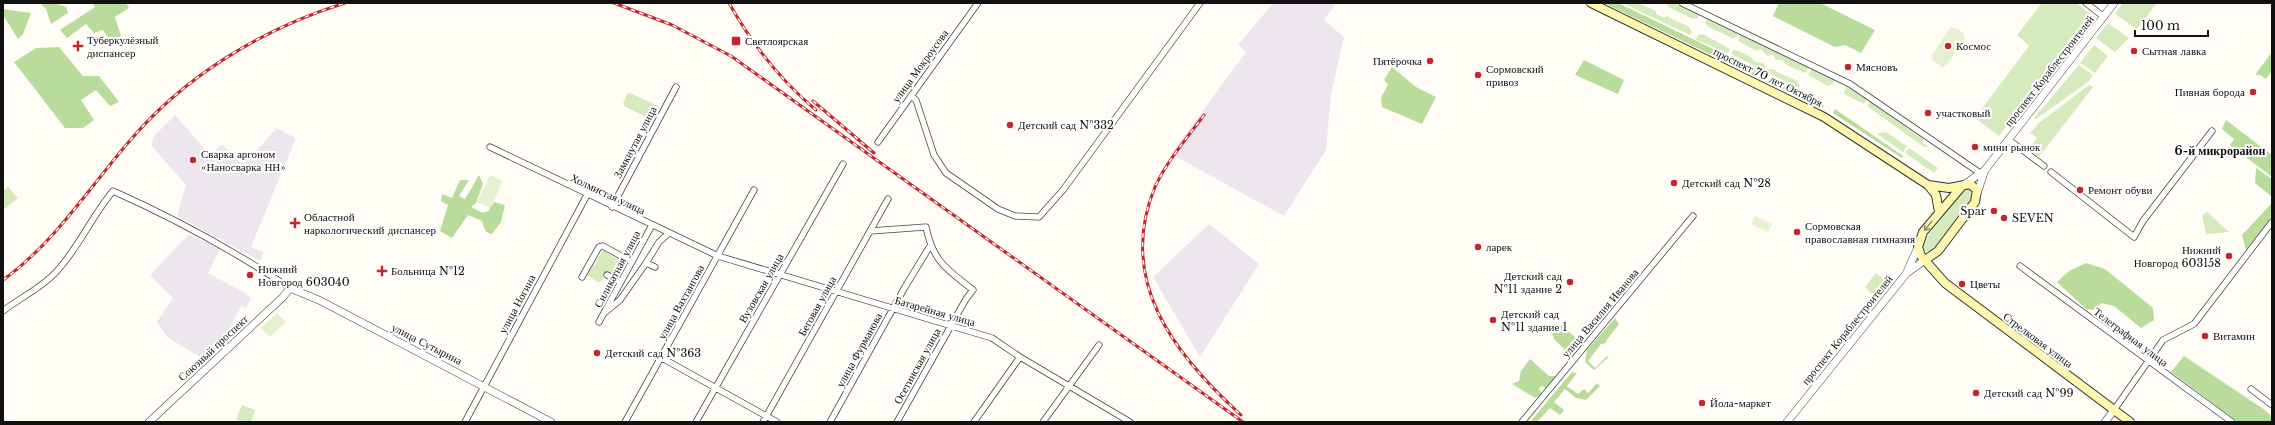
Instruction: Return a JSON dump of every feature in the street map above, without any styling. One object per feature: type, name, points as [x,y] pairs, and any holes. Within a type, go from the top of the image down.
[{"type":"main road","name":"проспект 70 лет Октября","points":[[1590,3],[1824,117],[1928,185]]},
{"type":"main road","points":[[1918,247],[1923,232],[1964,184]]},
{"type":"main road","points":[[1925,260],[1938,251],[1975,202],[1977,194],[1973,186],[1964,184],[1949,188],[1928,185]]},
{"type":"main road","points":[[1928,185],[1936,195],[1939,212]]},
{"type":"main road","name":"Стрелковая улица","points":[[1918,247],[1925,260],[1945,283],[2130,422]]},
{"type":"main road","points":[[1936,273],[1934,265],[1938,251]]},
{"type":"street","name":"улица Мокроусова","points":[[878,142],[978,3]]},
{"type":"street","points":[[911,96],[916,100],[934,155],[946,173],[998,209],[1015,216],[1039,217],[1063,190],[1200,3]]},
{"type":"street","points":[[1682,3],[1850,84],[1983,171]]},
{"type":"street","points":[[2086,3],[2104,17]]},
{"type":"street","name":"проспект Кораблестроителей","points":[[1983,171],[2009,140],[2114,3]]},
{"type":"street","name":"Замкнутая улица","points":[[612,207],[676,87]]},
{"type":"street","points":[[2052,172],[2134,237],[2151,210],[2212,131]]},
{"type":"street","points":[[2009,140],[2044,166]]},
{"type":"street","name":"Холмистая улица","points":[[490,147],[612,207],[718,256]]},
{"type":"street","name":"Вузовская улица","points":[[696,422],[843,164]]},
{"type":"street","points":[[1964,184],[1983,171]]},
{"type":"street","points":[[1977,194],[1983,171]]},
{"type":"street","name":"улица Вахтангова","points":[[625,422],[662,358],[754,190]]},
{"type":"street","points":[[3,311],[22,297],[43,285],[56,272],[69,257],[113,191],[154,209],[262,269],[290,288]]},
{"type":"street","name":"улица Ногина","points":[[465,422],[587,195]]},
{"type":"street","name":"Беговая улица","points":[[763,422],[888,199]]},
{"type":"street","name":"улица Василия Иванова","points":[[1522,422],[1693,216]]},
{"type":"street","points":[[2105,422],[2163,340],[2194,324],[2272,222]]},
{"type":"street","name":"Силикатная улица","points":[[599,322],[652,225]]},
{"type":"street","points":[[870,231],[926,227],[930,246]]},
{"type":"street","points":[[604,313],[620,300],[659,242],[669,233]]},
{"type":"street","points":[[582,277],[599,246],[603,246],[632,262]]},
{"type":"street","name":"Осетинская улица","points":[[897,422],[966,299],[973,290],[942,265],[930,246]]},
{"type":"street","name":"улица Фурманова","points":[[830,422],[930,246]]},
{"type":"street","name":"проспект Кораблестроителей","points":[[1787,422],[1906,274],[1918,247]]},
{"type":"street","name":"Батарейная улица","points":[[718,256],[992,338],[1020,357],[1069,384],[1130,422]]},
{"type":"street","points":[[1906,274],[1925,260]]},
{"type":"street","points":[[646,263],[655,267]]},
{"type":"street","name":"Телеграфная улица","points":[[2020,266],[2147,362],[2232,422]]},
{"type":"street","points":[[608,275],[621,282]]},
{"type":"street","name":"улица Сутырина","points":[[290,288],[321,301],[551,422]]},
{"type":"street","name":"Союзный проспект","points":[[149,422],[283,297],[290,288]]},
{"type":"street","points":[[1043,422],[1069,384],[1099,345]]},
{"type":"street","points":[[974,422],[1020,357]]},
{"type":"street","points":[[662,358],[777,422]]},
{"type":"street","points":[[2251,389],[2272,405]]},
{"type":"shaded area","points":[[1273,3],[1336,3],[1324,20],[1344,37],[1331,95],[1326,150],[1284,216],[1171,154],[1246,52],[1238,45]]},
{"type":"shaded area","points":[[175,115],[210,155],[222,144],[239,161],[245,163],[277,128],[296,138],[251,247],[263,252],[260,261],[177,216],[186,185],[151,145],[154,136]]},
{"type":"shaded area","points":[[1209,224],[1259,264],[1200,357],[1153,277]]},
{"type":"shaded area","points":[[189,234],[220,249],[208,273],[245,293],[251,298],[246,308],[241,306],[219,349],[205,360],[167,337],[157,322],[173,298],[150,275]]},
{"type":"green space","points":[[40,3],[54,3],[66,7],[68,13],[51,24],[46,9]]},
{"type":"green space","points":[[92,3],[126,3],[129,8],[115,17],[121,36],[111,42],[103,30],[94,33],[86,24],[67,38],[60,30],[95,7]]},
{"type":"green space","points":[[1604,3],[1618,3],[1759,71],[1757,77]]},
{"type":"green space","points":[[1622,3],[1638,3],[1656,11],[1656,14],[1665,18],[1666,16],[1689,27],[1692,32],[1690,35]]},
{"type":"green space","points":[[1668,3],[1674,3],[1699,14],[1698,18],[1693,19],[1670,8],[1667,5]]},
{"type":"green space","points":[[1779,3],[1820,3],[1875,30],[1861,53],[1845,45],[1835,47],[1773,16]]},
{"type":"green space","points":[[2042,3],[2076,3],[2093,16],[1999,136],[1975,118],[2029,46],[2017,35]]},
{"type":"green space","points":[[2123,3],[2157,3],[2137,29],[2115,14]]},
{"type":"green space","points":[[3,9],[31,13],[23,34],[18,39],[3,15]]},
{"type":"green space","points":[[1707,19],[1738,34],[1735,38],[1732,38],[1707,26],[1705,22]]},
{"type":"green space","points":[[2108,23],[2129,38],[2115,52],[2096,38]]},
{"type":"green space","name":"Космос","points":[[1950,28],[1959,30],[1965,38],[1948,64],[1943,67],[1933,61],[1932,55]]},
{"type":"green space","points":[[1703,34],[1730,49],[1728,53],[1696,40],[1698,35]]},
{"type":"green space","points":[[1740,35],[1809,68],[1806,73],[1796,70],[1782,60],[1776,60],[1773,54],[1767,56],[1761,49],[1757,51],[1738,41]]},
{"type":"green space","points":[[2094,45],[2108,56],[2095,73],[2080,63]]},
{"type":"green space","points":[[59,47],[83,76],[99,76],[119,102],[110,106],[96,90],[81,100],[94,120],[83,128],[65,128],[14,62],[36,48]]},
{"type":"green space","points":[[1733,50],[1745,54],[1755,62],[1763,63],[1766,69],[1776,70],[1777,72],[1798,81],[1797,83],[1800,85],[1799,88],[1731,54]]},
{"type":"green space","points":[[2272,52],[2272,71],[2266,79],[2260,75],[2255,75]]},
{"type":"green space","points":[[1584,60],[1624,80],[1618,94],[1575,75]]},
{"type":"green space","points":[[2079,65],[2093,75],[2088,82],[2036,119],[2034,118]]},
{"type":"green space","points":[[1392,67],[1416,87],[1436,97],[1422,124],[1382,107],[1381,98],[1388,84],[1384,80]]},
{"type":"green space","points":[[1812,69],[1835,80],[1833,84],[1828,86],[1808,75]]},
{"type":"green space","points":[[1782,81],[1824,105],[1823,108],[1779,87]]},
{"type":"green space","points":[[2089,85],[2093,87],[2039,157],[2029,149],[2037,138],[2030,133],[2039,123]]},
{"type":"green space","points":[[1846,86],[1867,99],[1864,104],[1844,94]]},
{"type":"green space","points":[[630,93],[658,106],[659,108],[654,119],[652,120],[624,106],[623,104],[627,94]]},
{"type":"green space","points":[[1870,101],[1924,140],[1923,143],[1928,147],[1924,147],[1867,106]]},
{"type":"green space","points":[[1835,109],[1903,156],[1902,158],[1833,113]]},
{"type":"green space","points":[[2226,120],[2272,155],[2272,177],[2230,145],[2234,139],[2222,129]]},
{"type":"green space","points":[[1886,132],[1907,146],[1903,152],[1877,134]]},
{"type":"green space","points":[[1909,148],[1938,168],[1934,173],[1905,153]]},
{"type":"green space","points":[[2256,168],[2272,179],[2271,196],[2255,183]]},
{"type":"green space","points":[[479,175],[483,184],[476,203],[471,207],[483,213],[488,211],[494,202],[505,205],[501,222],[492,234],[486,232],[482,221],[468,215],[452,238],[440,231],[448,205],[441,201],[442,194],[452,198],[460,180],[469,180],[459,196],[465,199]]},
{"type":"green space","points":[[490,175],[503,181],[490,208],[477,202]]},
{"type":"green space","points":[[8,187],[18,198],[3,210],[3,191]]},
{"type":"green space","points":[[1968,188],[1972,190],[1974,198],[1936,249],[1926,252],[1922,246],[1924,241],[1961,191]]},
{"type":"green space","points":[[2272,203],[2272,217],[2246,250],[2242,235]]},
{"type":"green space","points":[[2207,212],[2229,232],[2206,234],[2202,215]]},
{"type":"green space","points":[[1755,216],[1772,224],[1768,232],[1751,224]]},
{"type":"green space","points":[[603,250],[625,264],[620,279],[605,276],[602,281],[598,282],[585,274],[589,267],[594,265]]},
{"type":"green space","points":[[2086,263],[2105,269],[2153,308],[2154,320],[2141,328],[2114,306],[2101,303],[2095,310],[2086,309],[2057,282],[2069,271]]},
{"type":"green space","points":[[1876,273],[1888,282],[1875,297],[1865,287]]},
{"type":"green space","points":[[277,313],[286,322],[270,337],[261,328]]},
{"type":"green space","points":[[1615,318],[1619,324],[1606,343],[1601,344],[1588,361],[1595,368],[1607,356],[1609,357],[1594,370],[1585,362],[1587,350]]},
{"type":"green space","points":[[1561,325],[1583,344],[1573,358],[1554,339],[1552,334]]},
{"type":"green space","points":[[2184,356],[2262,408],[2272,416],[2272,422],[2238,422],[2171,372]]},
{"type":"green space","points":[[1530,359],[1549,376],[1559,376],[1547,389],[1542,386],[1539,388],[1542,394],[1535,398],[1512,384],[1519,381],[1521,371]]},
{"type":"green space","points":[[1572,372],[1577,373],[1567,386],[1578,394],[1584,389],[1588,393],[1597,383],[1600,386],[1586,400],[1576,398],[1565,389],[1554,402],[1564,410],[1560,415],[1550,408],[1537,422],[1530,422]]},
{"type":"green space","points":[[242,405],[255,410],[251,422],[236,420]]},
{"type":"railway","points":[[3,280],[21,266],[54,234],[127,144],[173,97],[198,77],[254,41],[314,14],[345,3]]},
{"type":"railway","points":[[614,3],[672,25],[731,56],[1243,422]]},
{"type":"railway","points":[[729,3],[747,33],[768,61],[790,86],[816,110]]},
{"type":"railway","points":[[813,101],[874,153]]},
{"type":"railway","points":[[1204,115],[1171,159],[1155,187],[1145,221],[1143,254],[1148,285],[1159,314],[1175,341],[1194,367],[1241,415]]},
{"type":"place","name":"Светлоярская","points":[[736,41]]},
{"type":"place","name":"Туберкулёзный диспансер","points":[[78,46]]},
{"type":"place","name":"Космос","points":[[1948,46]]},
{"type":"place","name":"Сытная лавка","points":[[2134,51]]},
{"type":"place","name":"Пятёрочка","points":[[1430,61]]},
{"type":"place","name":"Мясновъ","points":[[1848,67]]},
{"type":"place","name":"Сормовский привоз","points":[[1478,75]]},
{"type":"place","name":"Пивная борода","points":[[2253,92]]},
{"type":"place","name":"участковый","points":[[1928,113]]},
{"type":"place","name":"Детский сад №332","points":[[1010,125]]},
{"type":"place","name":"мини рынок","points":[[1975,147]]},
{"type":"place","name":"Сварка аргоном «Наносварка НН»","points":[[193,160]]},
{"type":"place","name":"Детский сад №28","points":[[1674,183]]},
{"type":"place","name":"Ремонт обуви","points":[[2080,190]]},
{"type":"place","name":"Spar","points":[[1994,211]]},
{"type":"place","name":"SEVEN","points":[[2004,218]]},
{"type":"place","name":"Областной наркологический диспансер","points":[[295,223]]},
{"type":"place","name":"Сормовская православная гимназия","points":[[1797,232]]},
{"type":"place","name":"ларек","points":[[1478,247]]},
{"type":"place","name":"Нижний Новгород 603158","points":[[2229,256]]},
{"type":"place","name":"Больница №12","points":[[382,271]]},
{"type":"place","name":"Нижний Новгород 603040","points":[[250,275]]},
{"type":"place","name":"Детский сад №11 здание 2","points":[[1570,282]]},
{"type":"place","name":"Цветы","points":[[1962,284]]},
{"type":"place","name":"Детский сад №11 здание 1","points":[[1493,320]]},
{"type":"place","name":"Витамин","points":[[2205,336]]},
{"type":"place","name":"Детский сад №363","points":[[597,353]]},
{"type":"place","name":"Детский сад №99","points":[[1976,393]]},
{"type":"place","name":"Йола-маркет","points":[[1702,403]]},
{"type":"district","name":"6-й микрорайон","points":[[2220,151]]}]
